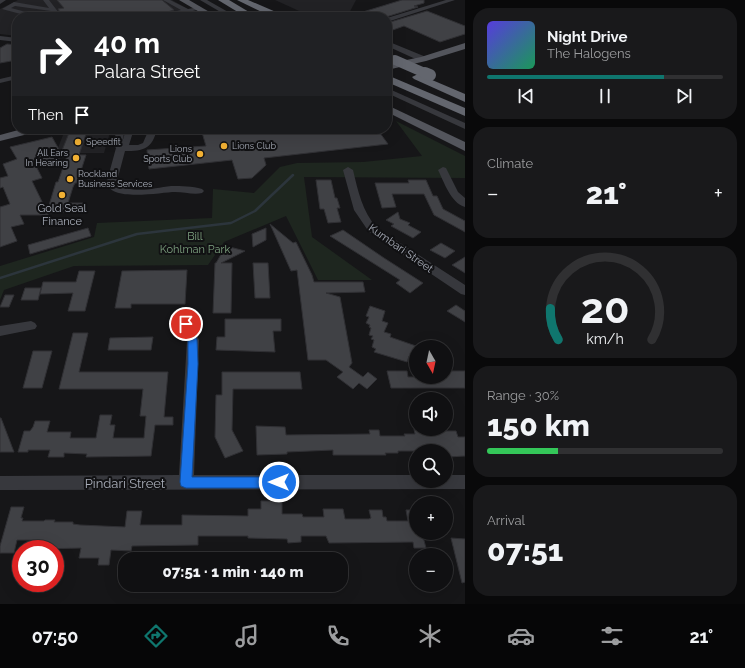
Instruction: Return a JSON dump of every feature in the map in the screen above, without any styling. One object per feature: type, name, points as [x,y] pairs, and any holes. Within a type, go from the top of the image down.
[{"type":"highway","points":[[222,0],[244,12]]},
{"type":"highway","points":[[241,0],[273,12]]},
{"type":"highway","points":[[259,0],[278,12]]},
{"type":"highway","points":[[392,63],[430,75],[465,90]]},
{"type":"highway","points":[[392,64],[465,98]]},
{"type":"highway","points":[[392,83],[465,112]]},
{"type":"main road","points":[[183,0],[205,12]]},
{"type":"main road","points":[[193,0],[215,12]]},
{"type":"main road","points":[[392,62],[423,59],[465,46]]},
{"type":"main road","points":[[392,79],[424,67],[465,54]]},
{"type":"main road","points":[[392,104],[465,139]]},
{"type":"main road","points":[[392,110],[465,147]]},
{"type":"main road","points":[[0,130],[12,127]]},
{"type":"main road","points":[[0,138],[16,134]]},
{"type":"street","points":[[46,0],[54,12]]},
{"type":"street","points":[[166,0],[187,11]]},
{"type":"street","points":[[203,0],[225,12]]},
{"type":"street","points":[[423,0],[436,5]]},
{"type":"street","points":[[392,18],[452,0]]},
{"type":"street","points":[[20,12],[5,9],[14,4],[48,10],[52,12]]},
{"type":"street","points":[[182,12],[200,9]]},
{"type":"street","points":[[0,13],[12,15]]},
{"type":"street","points":[[0,38],[12,39]]},
{"type":"street","points":[[392,45],[423,59]]},
{"type":"street","points":[[0,81],[12,78]]},
{"type":"street","points":[[392,83],[465,126]]},
{"type":"street","points":[[120,134],[117,144],[120,148],[112,181],[112,184],[116,188],[128,192],[179,188],[199,191]]},
{"type":"street","points":[[120,148],[126,144],[129,134]]},
{"type":"street","points":[[120,148],[138,148],[147,145],[151,141],[152,134]]},
{"type":"street","name":"Kumbari Street","points":[[348,170],[359,214],[364,222],[373,230],[465,291]]},
{"type":"street","points":[[442,170],[454,192],[465,204]]},
{"type":"street","points":[[105,191],[116,188]]},
{"type":"street","points":[[186,324],[193,340],[193,364],[186,482]]},
{"type":"street","points":[[0,331],[31,326]]},
{"type":"street","name":"Pindari Street","points":[[0,483],[465,482]]},
{"type":"shaded area","points":[[18,0],[172,0],[193,12],[12,12],[12,35],[0,34],[0,9]]},
{"type":"shaded area","points":[[275,0],[356,0],[350,12],[301,12]]},
{"type":"shaded area","points":[[63,134],[110,134],[104,153],[56,153]]},
{"type":"green space","name":"Bill Kohlman Park","points":[[396,121],[465,156],[465,178],[304,177],[312,237],[372,280],[318,280],[286,216],[224,242],[208,265],[74,266],[4,290],[0,300],[0,266],[94,237],[97,223],[212,218],[213,189],[254,193],[280,167],[297,163],[363,162],[422,156]]},
{"type":"building","points":[[57,0],[162,0],[174,10],[167,12],[60,12],[58,9],[64,8]]},
{"type":"building","points":[[402,0],[424,0],[424,3],[414,6],[418,7],[392,15],[392,12],[363,12]]},
{"type":"building","points":[[427,11],[465,26],[465,34],[440,42],[404,26],[392,30],[392,22]]},
{"type":"building","points":[[7,44],[12,44],[12,61],[0,63],[0,48]]},
{"type":"building","points":[[69,134],[86,134],[79,155],[86,155],[77,183],[75,183],[73,187],[68,203],[83,203],[81,211],[48,213],[48,215],[20,215],[24,224],[11,227],[17,241],[0,247],[0,207],[10,204],[3,187],[0,188],[0,178],[8,176],[3,164],[17,159],[10,147],[52,137],[61,153]],"holes":[[[67,156],[58,182],[56,182],[47,212],[32,181],[42,178],[35,164]]]},
{"type":"building","points":[[202,134],[381,134],[388,144],[264,158],[266,165],[252,178],[238,179],[232,160],[149,169],[147,150],[206,146]]},
{"type":"building","points":[[316,180],[331,180],[335,198],[337,198],[340,208],[337,208],[341,222],[328,223],[324,209],[320,209]]},
{"type":"building","points":[[408,180],[426,180],[433,196],[437,196],[443,209],[465,221],[465,232],[434,215],[424,194],[392,194],[396,207],[382,208],[375,183],[409,183]]},
{"type":"building","points":[[398,212],[400,219],[410,223],[408,225],[421,232],[413,238],[391,226],[394,224],[386,220]]},
{"type":"building","points":[[270,224],[293,243],[296,242],[314,282],[363,282],[365,292],[326,293],[340,297],[352,363],[349,367],[363,377],[368,372],[377,379],[367,389],[359,383],[353,389],[337,377],[343,372],[326,360],[308,360],[297,270],[291,271]]},
{"type":"building","points":[[88,228],[91,236],[30,254],[28,245]]},
{"type":"building","points":[[266,228],[266,240],[253,247],[252,234]]},
{"type":"building","points":[[343,230],[423,283],[410,293],[396,283],[400,280],[330,236]]},
{"type":"building","points":[[441,243],[455,251],[445,258],[430,250]]},
{"type":"building","points":[[226,246],[245,251],[221,263],[232,263],[231,313],[213,313],[215,263]]},
{"type":"building","points":[[465,257],[465,273],[452,265]]},
{"type":"building","points":[[253,263],[268,263],[270,298],[255,298]]},
{"type":"building","points":[[187,270],[185,304],[131,304],[131,308],[115,308],[122,271]]},
{"type":"building","points":[[79,271],[95,271],[85,311],[68,311],[73,293],[40,294],[43,282],[76,282]]},
{"type":"building","points":[[25,288],[41,288],[38,300],[21,300]]},
{"type":"building","points":[[5,295],[14,295],[9,307],[0,307]]},
{"type":"building","points":[[456,305],[465,311],[465,322],[447,311]]},
{"type":"building","points":[[370,306],[385,311],[382,321],[388,323],[384,332],[391,334],[390,337],[409,344],[409,356],[407,362],[374,352],[376,349],[372,347],[374,340],[371,339],[373,336],[369,335],[371,328],[369,327],[370,325],[366,323],[369,317],[366,316]]},
{"type":"building","points":[[225,319],[281,319],[281,331],[273,331],[275,352],[216,350],[217,337],[225,337]]},
{"type":"building","points":[[73,333],[88,333],[79,372],[168,372],[164,417],[173,417],[173,425],[155,425],[151,456],[86,457],[87,454],[64,453],[64,457],[48,457],[50,450],[28,450],[28,452],[18,452],[24,431],[30,431],[35,421],[50,421],[47,432],[71,432],[70,438],[96,438],[100,415],[112,415],[110,425],[115,425],[113,438],[144,438],[146,416],[140,416],[143,389],[59,389]]},
{"type":"building","points":[[153,337],[151,350],[108,350],[110,338]]},
{"type":"building","points":[[33,351],[52,351],[42,388],[23,388]]},
{"type":"building","points":[[387,371],[407,371],[409,384],[453,384],[453,371],[465,371],[465,388],[391,388]]},
{"type":"building","points":[[222,372],[300,372],[302,389],[233,389],[232,430],[243,451],[225,458],[215,437],[216,395],[222,395]]},
{"type":"building","points":[[1,418],[14,452],[0,452]]},
{"type":"building","points":[[256,426],[285,427],[286,435],[370,434],[369,430],[379,430],[380,436],[405,436],[404,434],[409,434],[409,436],[453,436],[453,431],[456,431],[458,437],[465,437],[465,456],[453,457],[453,444],[409,444],[409,451],[385,453],[386,455],[333,455],[333,450],[257,455]]},
{"type":"building","points":[[261,501],[282,501],[282,514],[302,514],[303,517],[324,517],[323,509],[343,509],[345,519],[369,519],[371,518],[369,510],[382,510],[383,517],[386,517],[387,521],[408,521],[406,510],[409,510],[409,540],[424,540],[426,548],[414,548],[413,542],[329,543],[326,536],[301,536],[301,542],[288,543],[287,539],[248,538],[248,536],[198,536],[198,545],[132,546],[131,551],[111,550],[109,565],[98,565],[99,558],[79,558],[81,548],[64,548],[64,540],[12,540],[12,553],[0,553],[0,546],[11,507],[24,507],[21,518],[23,518],[22,521],[55,520],[54,522],[73,522],[73,524],[80,525],[125,527],[127,511],[142,511],[140,525],[182,525],[182,515],[248,516],[248,509],[261,509]]},
{"type":"building","points":[[453,538],[465,539],[465,582],[462,583],[451,540]]},
{"type":"waterway","points":[[0,278],[137,234],[231,223],[255,211],[293,175]]},
{"type":"place","name":"Speedfit","points":[[78,142]]},
{"type":"place","name":"Lions Club","points":[[224,146]]},
{"type":"place","name":"Lions Sports Club","points":[[200,154]]},
{"type":"place","name":"All Ears In Hearing","points":[[76,158]]},
{"type":"place","name":"Rockland Business Services","points":[[70,179]]},
{"type":"place","name":"Gold Seal Finance","points":[[62,195]]},
{"type":"route","points":[[186,324],[193,340],[193,364],[186,482],[279,482]]}]
